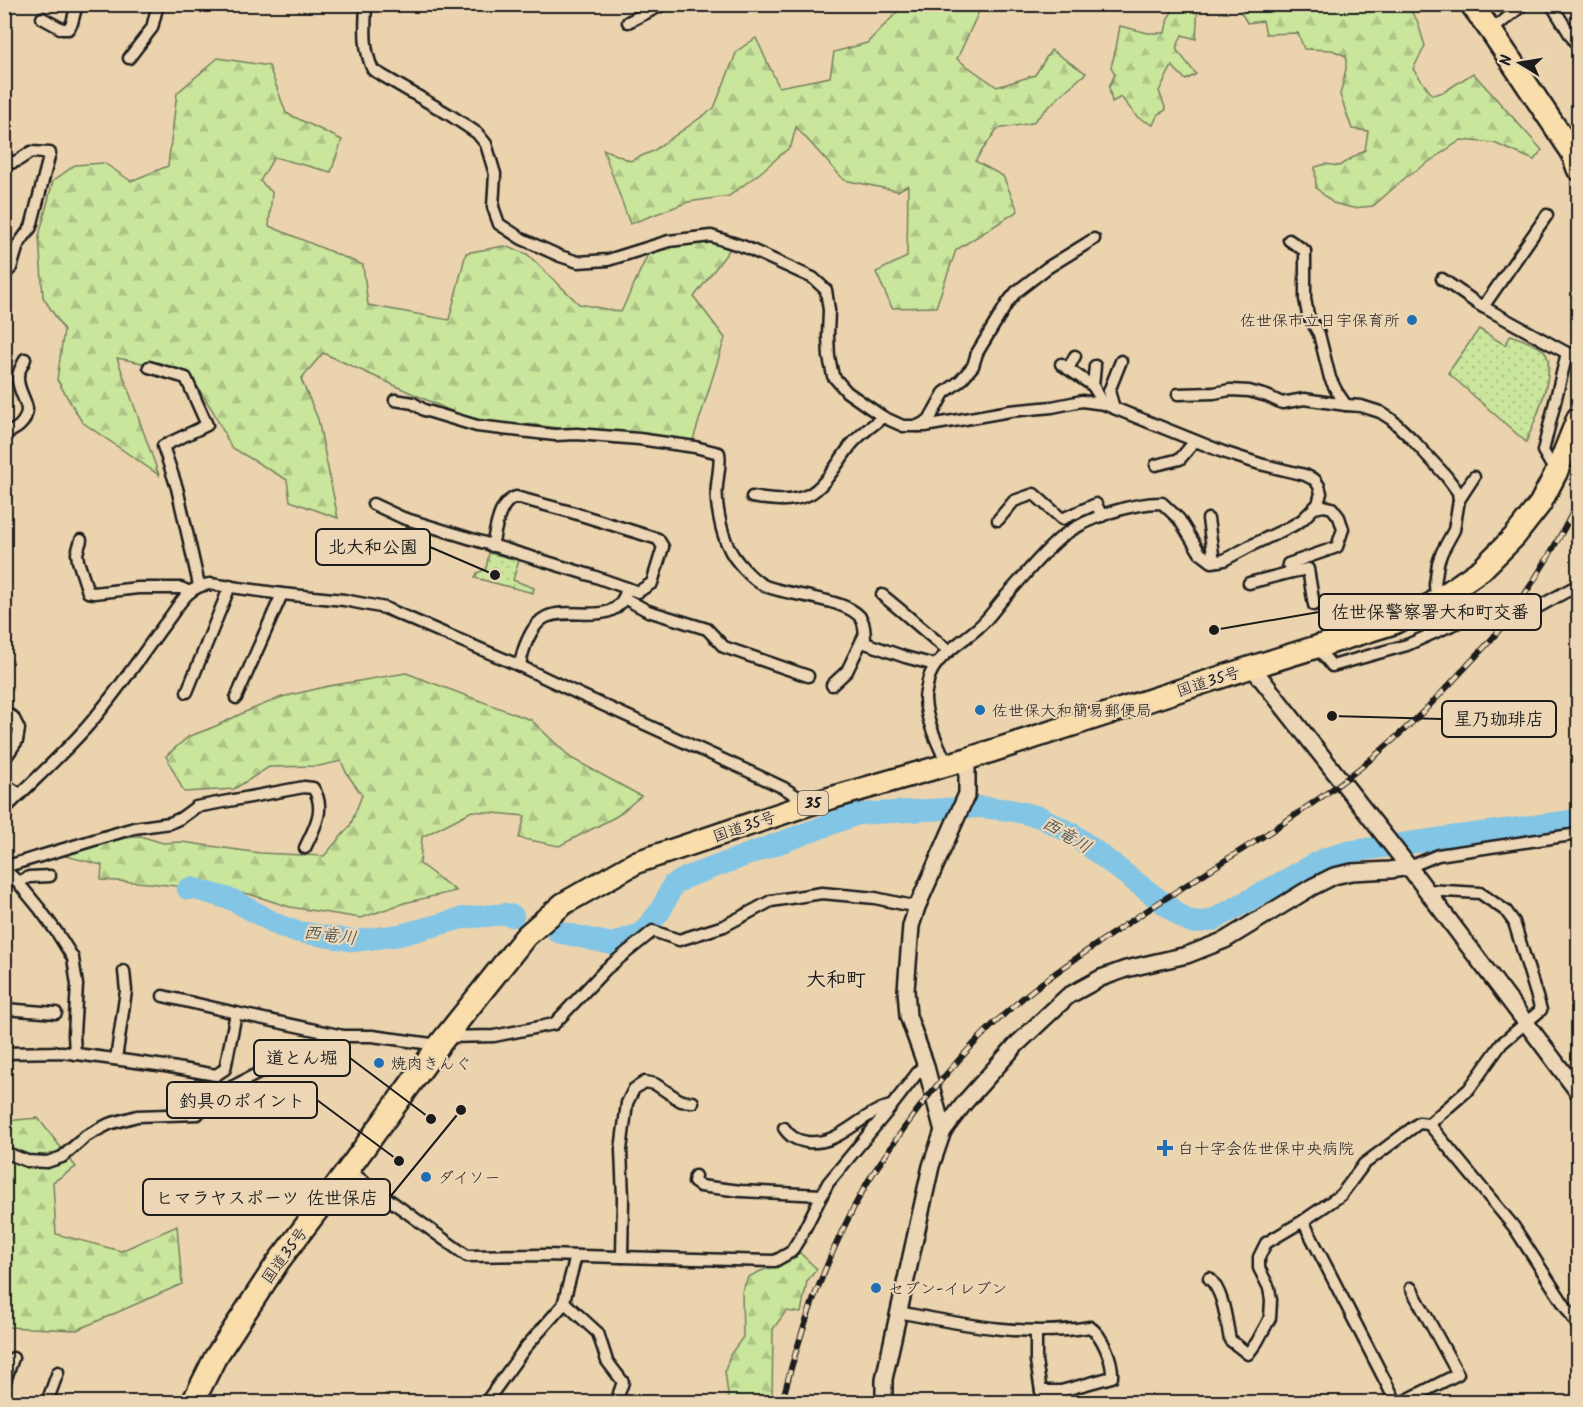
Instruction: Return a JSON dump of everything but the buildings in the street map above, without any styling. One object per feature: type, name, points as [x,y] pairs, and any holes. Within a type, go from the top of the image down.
[{"type":"highway","points":[[1471,4],[1572,152],[1578,169]]},
{"type":"highway","name":"国道35号","points":[[193,1402],[215,1358],[278,1262],[442,1041],[526,936],[563,904],[637,862],[810,804],[957,761],[1394,623],[1436,601],[1482,569],[1515,536],[1540,504],[1556,473],[1578,418]]},
{"type":"street","points":[[42,18],[62,29],[68,29],[77,4]]},
{"type":"street","points":[[129,58],[152,28],[158,4]]},
{"type":"street","points":[[366,4],[365,47],[373,70],[477,133],[486,144],[495,174],[493,207],[499,224],[522,238],[578,262],[608,260],[669,241],[711,236],[745,247],[813,278],[826,290],[833,376],[847,392],[883,417],[903,426],[959,421],[1082,401],[1109,406],[1176,435],[1223,452],[1305,475],[1315,480],[1319,486],[1321,493],[1317,504],[1302,520],[1224,560],[1212,562],[1200,553],[1179,519],[1162,503],[1131,506],[1102,516],[1064,535],[1041,557],[981,625],[949,651],[935,666],[929,678],[925,698],[929,718],[957,761],[967,794],[917,907],[911,926],[906,990],[908,1016],[925,1063],[944,1131]]},
{"type":"street","points":[[628,22],[664,4]]},
{"type":"street","points":[[1491,32],[1524,4]]},
{"type":"street","points":[[1551,4],[1578,47]]},
{"type":"street","points":[[4,165],[17,161],[31,152],[50,153],[31,227],[18,245],[7,269]]},
{"type":"street","points":[[1483,307],[1547,215]]},
{"type":"street","points":[[918,426],[929,420],[945,393],[973,366],[977,353],[1016,292],[1047,268],[1094,239]]},
{"type":"street","points":[[1288,240],[1305,251],[1305,299],[1308,315],[1319,334],[1330,378],[1346,405]]},
{"type":"street","points":[[1442,279],[1483,307],[1567,353],[1578,355]]},
{"type":"street","points":[[1556,473],[1543,451],[1567,353]]},
{"type":"street","points":[[1075,357],[1065,366],[1093,386],[1109,406]]},
{"type":"street","points":[[4,433],[13,431],[21,425],[27,410],[19,388],[18,376],[25,359]]},
{"type":"street","points":[[1109,406],[1109,391],[1121,361]]},
{"type":"street","points":[[1093,386],[1095,366]]},
{"type":"street","points":[[149,367],[186,378],[207,425],[163,446],[177,488],[194,588]]},
{"type":"street","points":[[1178,394],[1230,390],[1249,391],[1282,403],[1304,399],[1360,406],[1380,412],[1391,419],[1446,476],[1458,492],[1458,516],[1454,531],[1438,563],[1435,584],[1436,601]]},
{"type":"street","points":[[395,400],[413,403],[424,410],[477,426],[555,435],[577,434],[639,439],[719,453],[717,488],[722,529],[729,550],[742,567],[761,584],[775,590],[822,600],[855,612],[863,621],[865,643],[935,666]]},
{"type":"street","points":[[752,497],[786,500],[808,495],[819,487],[861,434],[883,417]]},
{"type":"street","points":[[1156,465],[1180,459],[1196,441]]},
{"type":"street","points":[[1459,500],[1474,477]]},
{"type":"street","points":[[998,520],[1014,501],[1034,494],[1062,519],[1096,504],[1102,516]]},
{"type":"street","points":[[492,546],[503,507],[509,499],[516,497],[658,539],[663,547],[652,583],[638,592],[626,593],[612,610],[604,613],[543,618],[537,624],[522,652],[520,666]]},
{"type":"street","points":[[373,504],[403,518],[593,576],[626,593],[648,611],[707,629],[724,646],[808,676]]},
{"type":"street","points":[[1292,572],[1288,564],[1337,547],[1341,539],[1343,529],[1339,517],[1332,508],[1324,506],[1314,508]]},
{"type":"street","points":[[1208,519],[1215,561]]},
{"type":"street","points":[[81,540],[77,553],[78,561],[88,592],[138,588],[194,588],[210,584],[344,600],[385,608],[520,666],[775,784],[810,804]]},
{"type":"street","points":[[1250,583],[1308,569],[1314,605]]},
{"type":"street","points":[[1317,647],[1332,666],[1407,645],[1479,613],[1496,610],[1532,611],[1578,585]]},
{"type":"street","points":[[187,692],[230,586]]},
{"type":"street","points":[[4,810],[55,761],[87,726],[187,594],[194,588]]},
{"type":"street","points":[[236,698],[282,594]]},
{"type":"street","points":[[882,595],[949,651]]},
{"type":"street","points":[[832,685],[847,671],[864,635]]},
{"type":"street","points":[[1252,667],[1427,890],[1578,1092]]},
{"type":"street","points":[[4,712],[13,717],[19,729],[17,741],[4,760]]},
{"type":"street","points":[[4,784],[20,794]]},
{"type":"street","points":[[75,1054],[77,985],[73,958],[58,934],[18,882],[4,868],[134,828],[170,823],[196,807],[304,787],[313,788],[320,807],[319,817],[305,848]]},
{"type":"street","points":[[884,1402],[884,1380],[898,1312],[931,1166],[944,1131],[966,1101],[1016,1045],[1068,996],[1101,978],[1126,969],[1187,955],[1225,940],[1334,876],[1352,872],[1409,867],[1438,855],[1578,834]]},
{"type":"street","points":[[18,882],[29,877],[50,876]]},
{"type":"street","points":[[1427,890],[1480,893],[1506,911],[1514,922],[1541,1010],[1502,1043],[1469,1089],[1429,1124]]},
{"type":"street","points":[[163,996],[343,1036],[442,1041],[494,1036],[554,1024],[606,969],[652,931],[679,940],[724,926],[771,901],[822,893],[875,898],[917,907]]},
{"type":"street","points":[[116,1059],[126,991],[124,971]]},
{"type":"street","points":[[4,1009],[56,1013]]},
{"type":"street","points":[[4,1053],[62,1052],[216,1075],[225,1069],[236,1013]]},
{"type":"street","points":[[4,1152],[27,1161],[47,1162],[62,1157],[86,1136],[109,1124],[137,1116],[198,1114],[205,1104],[224,1091],[343,1036]]},
{"type":"street","points":[[348,1170],[467,1256],[775,1261],[791,1252],[828,1183],[925,1063]]},
{"type":"street","points":[[622,1257],[621,1150],[627,1103],[634,1089],[645,1082],[655,1084],[681,1101],[693,1102]]},
{"type":"street","points":[[784,1128],[789,1136],[804,1141],[818,1142],[831,1139],[881,1108],[891,1106]]},
{"type":"street","points":[[1209,1278],[1216,1284],[1230,1340],[1248,1354],[1270,1318],[1269,1288],[1259,1268],[1259,1257],[1266,1244],[1341,1195],[1364,1164],[1419,1123],[1429,1124],[1514,1227],[1578,1326]]},
{"type":"street","points":[[695,1176],[694,1182],[699,1186],[741,1191],[822,1195]]},
{"type":"street","points":[[1303,1221],[1396,1402],[1403,1402],[1458,1374],[1411,1288]]},
{"type":"street","points":[[486,1402],[525,1348],[563,1305],[576,1256]]},
{"type":"street","points":[[564,1302],[598,1334],[607,1361],[623,1382],[616,1402]]},
{"type":"street","points":[[898,1312],[948,1322],[1036,1331],[1090,1327],[1096,1331],[1113,1367],[1112,1377],[1060,1390],[1041,1391]]},
{"type":"street","points":[[1036,1331],[1035,1360],[1045,1402]]},
{"type":"street","points":[[4,1384],[13,1358]]},
{"type":"street","points":[[47,1402],[57,1372]]},
{"type":"green space","points":[[905,4],[982,5],[957,59],[997,87],[1035,75],[1051,50],[1086,73],[1032,123],[997,129],[975,161],[1003,176],[1018,211],[956,250],[936,307],[892,308],[876,272],[907,257],[908,185],[898,191],[844,180],[796,127],[791,146],[729,196],[688,202],[630,224],[603,149],[630,161],[653,151],[714,108],[737,51],[756,38],[779,87],[830,77],[834,52],[867,43]]},
{"type":"green space","points":[[1177,4],[1198,5],[1196,39],[1182,35],[1176,49],[1196,74],[1186,80],[1172,66],[1159,91],[1166,110],[1158,114],[1153,125],[1137,117],[1121,97],[1112,102],[1109,87],[1115,74],[1111,67],[1120,26],[1148,33],[1165,33],[1168,18]]},
{"type":"green space","points":[[1237,5],[1406,5],[1417,20],[1425,46],[1413,69],[1432,95],[1444,92],[1473,73],[1542,150],[1534,160],[1494,143],[1461,140],[1405,178],[1373,206],[1353,208],[1333,203],[1316,188],[1315,167],[1326,164],[1339,166],[1365,150],[1368,131],[1352,129],[1340,95],[1346,69],[1346,56],[1332,50],[1304,49],[1298,33],[1266,34],[1263,21],[1247,23]]},
{"type":"green space","points":[[218,58],[269,66],[286,113],[342,140],[331,172],[274,157],[260,181],[272,192],[269,226],[363,265],[368,305],[449,320],[466,253],[504,246],[527,254],[579,304],[621,312],[650,250],[719,237],[730,249],[694,297],[725,338],[693,440],[597,433],[527,424],[495,431],[323,353],[301,379],[318,419],[338,518],[290,501],[287,480],[231,447],[213,411],[188,372],[117,358],[159,475],[82,422],[57,380],[64,330],[43,297],[39,236],[53,181],[75,165],[104,163],[131,181],[168,166],[177,93]]},
{"type":"green space","points":[[1479,329],[1505,345],[1511,335],[1545,352],[1548,360],[1546,384],[1539,410],[1526,442],[1448,373]]},
{"type":"green space","points":[[489,553],[519,560],[513,580],[534,588],[533,593],[475,578],[477,573],[486,569]]},
{"type":"green space","points":[[406,673],[531,720],[571,758],[641,796],[617,816],[559,846],[519,838],[525,816],[472,811],[422,837],[420,864],[456,891],[404,903],[361,918],[290,907],[249,894],[101,880],[102,865],[65,856],[116,840],[140,836],[163,843],[182,842],[260,853],[324,856],[350,826],[362,795],[341,761],[319,766],[269,767],[234,789],[184,792],[166,756],[188,737],[282,697],[329,686]]},
{"type":"green space","points":[[38,1118],[76,1167],[53,1182],[56,1234],[121,1251],[177,1226],[182,1284],[77,1330],[5,1327],[5,1121]]},
{"type":"green space","points":[[800,1253],[817,1269],[807,1281],[801,1313],[786,1311],[773,1329],[772,1402],[729,1402],[725,1371],[730,1355],[743,1337],[742,1292],[748,1277]]},
{"type":"waterway","name":"西竜川","points":[[558,932],[612,944],[642,933],[661,910],[673,885],[687,877],[858,814],[980,807],[1010,810],[1040,817],[1073,834],[1183,918],[1195,923],[1213,920],[1324,859],[1347,852],[1578,820]]},
{"type":"waterway","name":"西竜川","points":[[188,889],[192,888],[233,900],[293,931],[354,941],[400,935],[463,918],[505,914],[513,916]]},
{"type":"railway","points":[[782,1402],[817,1290],[853,1209],[891,1147],[950,1070],[999,1019],[1046,980],[1134,919],[1304,809],[1359,769],[1402,732],[1504,624],[1544,564],[1578,502]]},
{"type":"place","name":"佐世保市立日宇保育所","points":[[1412,320]]},
{"type":"place","name":"北大和公園","points":[[495,575]]},
{"type":"place","name":"佐世保警察署大和町交番","points":[[1214,630]]},
{"type":"place","name":"佐世保大和簡易郵便局","points":[[980,710]]},
{"type":"place","name":"星乃珈琲店","points":[[1332,716]]},
{"type":"place","name":"焼肉きんぐ","points":[[379,1063]]},
{"type":"place","name":"ヒマラヤスポーツ 佐世保店","points":[[461,1110]]},
{"type":"place","name":"道とん堀","points":[[431,1119]]},
{"type":"place","name":"白十字会佐世保中央病院","points":[[1165,1148]]},
{"type":"place","name":"釣具のポイント","points":[[399,1161]]},
{"type":"place","name":"ダイソー","points":[[426,1177]]},
{"type":"place","name":"セブン-イレブン","points":[[876,1288]]},
{"type":"district","name":"大和町","points":[[836,979]]}]
